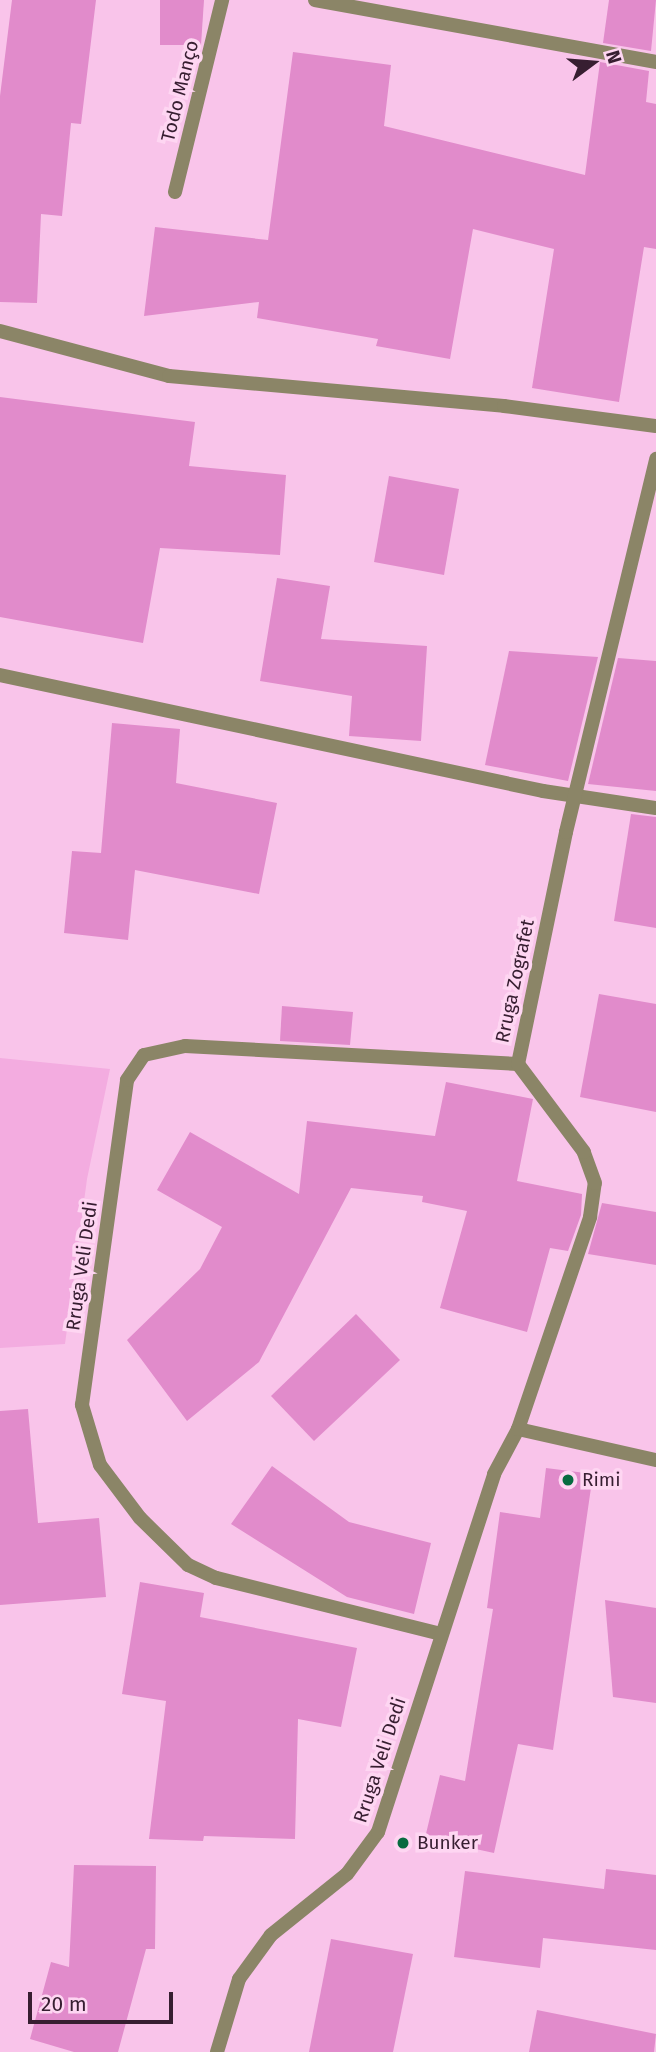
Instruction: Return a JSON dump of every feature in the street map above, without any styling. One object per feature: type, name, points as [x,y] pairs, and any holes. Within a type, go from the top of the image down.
[{"type":"street","name":"Todo Manço","points":[[175,192],[222,0]]},
{"type":"street","points":[[314,0],[656,62]]},
{"type":"street","points":[[0,331],[169,376],[504,406],[656,426]]},
{"type":"street","name":"Rruga Zografet","points":[[518,1429],[590,1217],[595,1183],[584,1152],[517,1063],[575,795],[656,459]]},
{"type":"street","points":[[0,675],[575,795],[656,808]]},
{"type":"street","name":"Rruga Veli Dedi","points":[[441,1634],[216,1578],[188,1565],[140,1518],[100,1465],[82,1405],[127,1080],[144,1055],[185,1046],[517,1063]]},
{"type":"street","points":[[518,1429],[656,1460]]},
{"type":"street","name":"Rruga Veli Dedi","points":[[217,2052],[239,1979],[271,1935],[347,1874],[379,1832],[494,1474],[518,1429]]},
{"type":"shaded area","points":[[0,1058],[110,1069],[87,1179],[65,1344],[0,1348]]},
{"type":"building","points":[[12,0],[96,0],[81,124],[71,123],[62,216],[41,214],[37,303],[0,302],[0,96]]},
{"type":"building","points":[[160,0],[204,0],[201,45],[160,45]]},
{"type":"building","points":[[609,0],[656,0],[651,51],[603,43]]},
{"type":"building","points":[[293,52],[391,65],[384,126],[585,175],[600,62],[649,71],[646,102],[656,104],[656,249],[644,247],[619,402],[532,388],[554,249],[473,229],[450,359],[376,346],[378,339],[257,318],[259,302],[144,316],[155,227],[268,240]]},
{"type":"building","points":[[0,397],[195,422],[189,466],[286,475],[280,555],[160,548],[143,643],[0,617]]},
{"type":"building","points":[[389,476],[459,489],[444,575],[374,562]]},
{"type":"building","points":[[277,578],[330,586],[321,639],[427,646],[421,741],[349,736],[352,696],[260,681]]},
{"type":"building","points":[[509,651],[598,657],[568,781],[485,765]]},
{"type":"building","points":[[618,658],[656,661],[656,791],[588,784]]},
{"type":"building","points":[[112,723],[180,729],[176,783],[277,803],[259,894],[135,870],[128,940],[64,933],[72,851],[101,853]]},
{"type":"building","points":[[631,814],[656,817],[656,928],[614,921]]},
{"type":"building","points":[[599,994],[656,1004],[656,1112],[580,1097]]},
{"type":"building","points":[[282,1006],[353,1012],[350,1045],[280,1041]]},
{"type":"building","points":[[446,1082],[533,1099],[517,1181],[582,1194],[581,1215],[568,1251],[550,1248],[527,1332],[440,1308],[467,1211],[422,1202],[423,1196],[351,1188],[259,1362],[187,1421],[127,1340],[200,1269],[222,1227],[157,1190],[190,1132],[299,1194],[307,1121],[435,1136]]},
{"type":"building","points":[[602,1203],[656,1212],[656,1265],[588,1254]]},
{"type":"building","points":[[356,1314],[400,1360],[314,1441],[271,1396]]},
{"type":"building","points":[[28,1409],[38,1523],[99,1518],[106,1597],[0,1605],[0,1411]]},
{"type":"building","points":[[272,1466],[349,1522],[431,1543],[414,1614],[347,1597],[231,1524]]},
{"type":"building","points":[[546,1468],[593,1474],[553,1750],[518,1744],[494,1853],[425,1838],[440,1775],[465,1781],[493,1609],[487,1608],[500,1512],[540,1518]]},
{"type":"building","points":[[140,1582],[204,1593],[200,1617],[357,1648],[341,1727],[298,1719],[295,1839],[204,1836],[203,1841],[149,1839],[166,1701],[122,1694]]},
{"type":"building","points":[[605,1600],[656,1608],[656,1703],[613,1697]]},
{"type":"building","points":[[74,1865],[156,1866],[155,1949],[146,1949],[118,2052],[74,2052],[30,2039],[51,1962],[69,1967]]},
{"type":"building","points":[[606,1869],[656,1875],[656,1950],[543,1938],[540,1968],[454,1957],[465,1871],[604,1889]]},
{"type":"building","points":[[331,1939],[413,1954],[393,2052],[309,2052]]},
{"type":"building","points":[[537,2010],[656,2034],[654,2052],[529,2052]]},
{"type":"place","name":"Rimi","points":[[568,1480]]},
{"type":"place","name":"Bunker","points":[[403,1843]]}]
